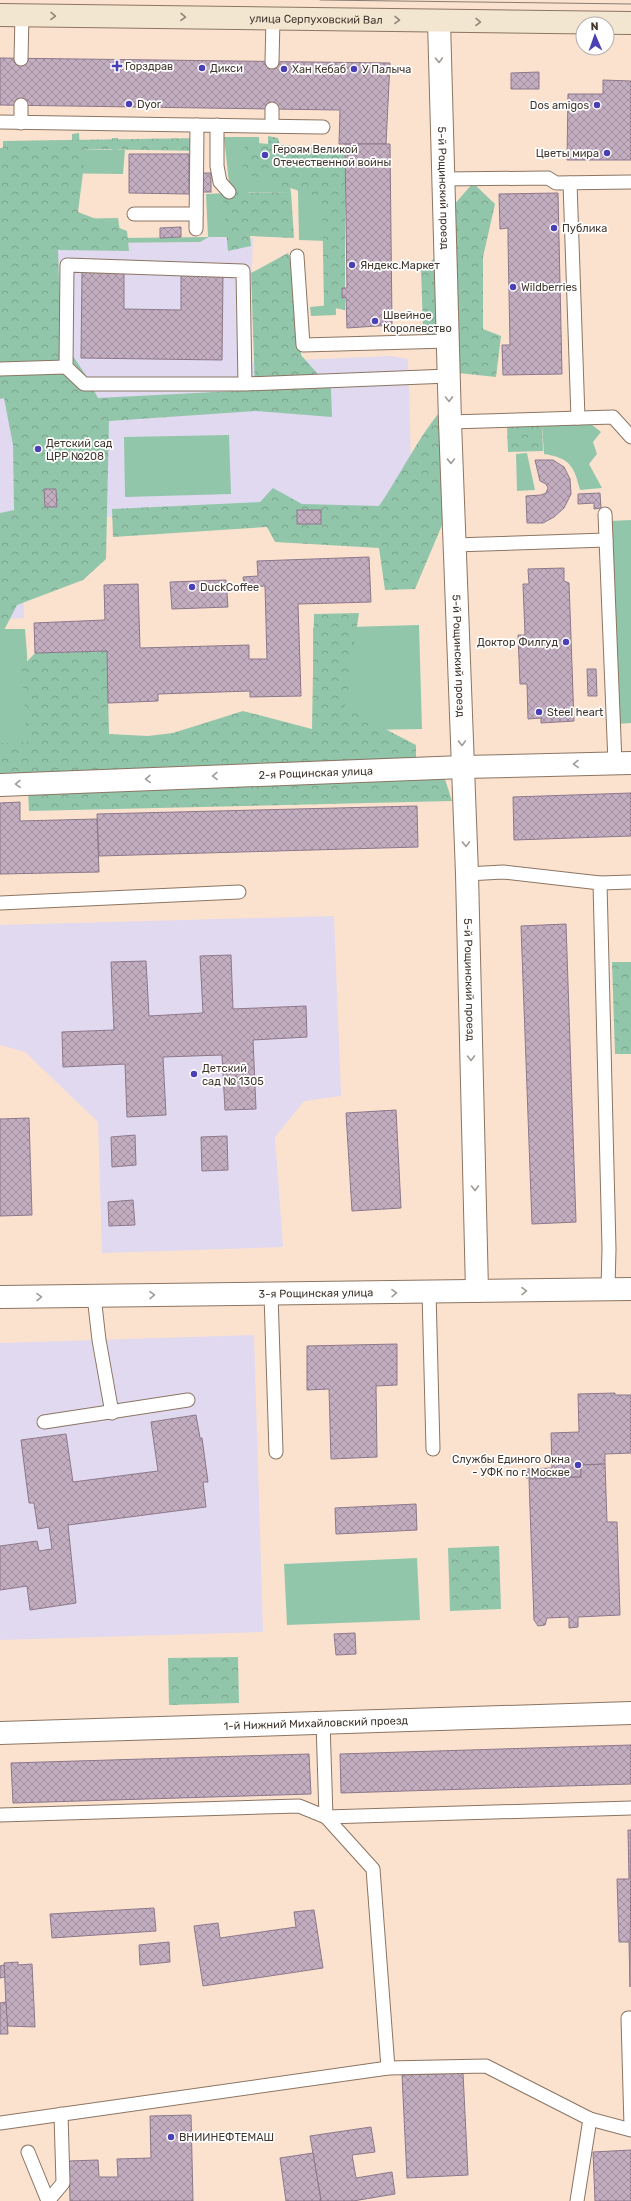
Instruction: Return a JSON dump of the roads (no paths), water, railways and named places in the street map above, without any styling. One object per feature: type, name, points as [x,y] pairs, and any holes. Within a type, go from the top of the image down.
[{"type":"main road","name":"улица Серпуховский Вал","points":[[0,15],[631,23]]},
{"type":"street","name":"5-й Рощинский проезд","points":[[438,21],[454,545],[467,874],[477,1291]]},
{"type":"street","name":"2-я Рощинская улица","points":[[0,785],[463,767],[623,763]]},
{"type":"street","name":"3-я Рощинская улица","points":[[0,1297],[631,1289]]},
{"type":"street","name":"1-й Нижний Михайловский проезд","points":[[0,1733],[631,1712]]},
{"type":"lane","points":[[22,15],[22,59]]},
{"type":"lane","points":[[272,62],[273,19]]},
{"type":"lane","points":[[21,105],[21,123]]},
{"type":"lane","points":[[272,108],[272,125]]},
{"type":"lane","points":[[0,122],[272,125],[323,127]]},
{"type":"lane","points":[[196,229],[197,124]]},
{"type":"lane","points":[[217,125],[217,166],[220,182],[229,192]]},
{"type":"lane","points":[[442,179],[548,178],[556,183],[631,182]]},
{"type":"lane","points":[[570,183],[578,418]]},
{"type":"lane","points":[[134,214],[196,214]]},
{"type":"lane","points":[[297,256],[303,344],[448,341]]},
{"type":"lane","points":[[66,367],[67,265],[243,271],[245,384]]},
{"type":"lane","points":[[0,369],[66,367],[84,384],[245,384],[449,376]]},
{"type":"lane","points":[[450,422],[613,417],[631,437]]},
{"type":"lane","points":[[605,514],[623,763]]},
{"type":"lane","points":[[454,545],[606,540]]},
{"type":"lane","points":[[467,874],[503,872],[600,883],[631,882]]},
{"type":"lane","points":[[600,883],[609,1249],[608,1289]]},
{"type":"lane","points":[[0,903],[239,892]]},
{"type":"lane","points":[[429,1292],[433,1449]]},
{"type":"lane","points":[[271,1294],[276,1452]]},
{"type":"lane","points":[[94,1296],[99,1340],[112,1413]]},
{"type":"lane","points":[[44,1422],[112,1413],[188,1400]]},
{"type":"lane","points":[[323,1722],[326,1817],[373,1869],[388,2068]]},
{"type":"lane","points":[[0,1815],[299,1806],[326,1817],[631,1808]]},
{"type":"lane","points":[[631,2018],[628,2018],[631,2126]]},
{"type":"lane","points":[[0,2123],[388,2068],[486,2066],[590,2119],[631,2130]]},
{"type":"lane","points":[[28,2152],[48,2201],[63,2183],[61,2114]]},
{"type":"lane","points":[[577,2201],[590,2119]]},
{"type":"tram line","points":[[320,0],[631,4]]},
{"type":"place","name":"Горздрав","points":[[117,66]]},
{"type":"place","name":"Дикси","points":[[202,68]]},
{"type":"place","name":"Хан Кебаб","points":[[284,69]]},
{"type":"place","name":"У Палыча","points":[[354,69]]},
{"type":"place","name":"Dyor","points":[[129,104]]},
{"type":"place","name":"Dos amigos","points":[[597,105]]},
{"type":"place","name":"Цветы мира","points":[[607,153]]},
{"type":"place","name":"Героям Великой Отечественной войны","points":[[265,155]]},
{"type":"place","name":"Публика","points":[[554,228]]},
{"type":"place","name":"Яндекс.Маркет","points":[[352,265]]},
{"type":"place","name":"Wildberries","points":[[513,287]]},
{"type":"place","name":"Швейное Королевство","points":[[375,321]]},
{"type":"place","name":"Детский сад ЦРР №208","points":[[38,449]]},
{"type":"place","name":"DuckCoffee","points":[[192,587]]},
{"type":"place","name":"Доктор Филгуд","points":[[566,642]]},
{"type":"place","name":"Steel heart","points":[[539,712]]},
{"type":"place","name":"Детский сад № 1305","points":[[194,1074]]},
{"type":"place","name":"Службы Единого Окна - УФК по г. Москве","points":[[578,1465]]},
{"type":"place","name":"ВНИИНЕФТЕМАШ","points":[[171,2137]]}]
